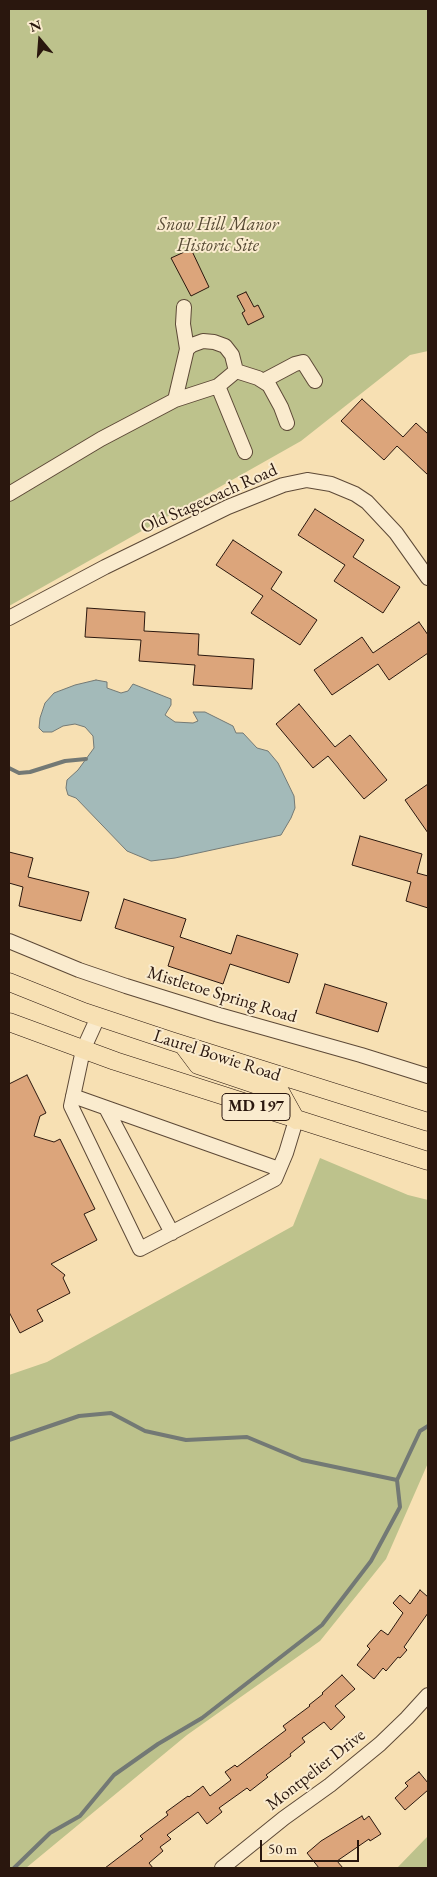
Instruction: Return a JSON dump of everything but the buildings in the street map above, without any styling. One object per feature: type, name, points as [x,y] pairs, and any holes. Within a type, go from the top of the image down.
[{"type":"main road","name":"Laurel Bowie Road","points":[[9,982],[98,1017],[428,1122]]},
{"type":"main road","name":"Laurel Bowie Road","points":[[9,1022],[83,1050],[428,1161]]},
{"type":"main road","points":[[183,1045],[198,1065],[280,1093],[296,1120]]},
{"type":"street","points":[[175,400],[187,349],[183,324],[184,307]]},
{"type":"street","points":[[187,349],[203,341],[225,346],[232,355],[236,371]]},
{"type":"street","points":[[263,381],[294,364],[303,362],[315,381]]},
{"type":"street","points":[[236,371],[249,374],[269,385],[282,407],[287,423]]},
{"type":"street","points":[[9,494],[101,439],[175,400],[218,386],[236,371]]},
{"type":"street","points":[[218,386],[245,452]]},
{"type":"street","name":"Old Stagecoach Road","points":[[9,618],[105,567],[228,507],[283,485],[307,480],[331,484],[355,494],[367,502],[396,533],[428,578]]},
{"type":"street","name":"Mistletoe Spring Road","points":[[9,941],[79,970],[126,986],[428,1076]]},
{"type":"street","points":[[98,1017],[83,1050],[71,1106],[140,1249],[275,1179],[296,1120]]},
{"type":"street","points":[[73,1096],[279,1169]]},
{"type":"street","points":[[106,1108],[172,1233]]},
{"type":"street","name":"Montpelier Drive","points":[[222,1868],[366,1756],[428,1696]]},
{"type":"green space","name":"Snow Hill Manor Historic Site","points":[[9,9],[428,9],[428,351],[410,355],[301,441],[9,606]]},
{"type":"green space","points":[[320,1158],[408,1195],[428,1200],[428,1463],[386,1559],[320,1641],[187,1735],[26,1868],[9,1868],[9,1375],[47,1362],[293,1226]]},
{"type":"green space","points":[[428,1836],[428,1868],[397,1868]]},
{"type":"water","points":[[96,680],[107,682],[107,688],[121,693],[128,691],[133,684],[171,699],[171,705],[165,715],[175,722],[193,723],[198,721],[193,712],[205,712],[233,726],[236,733],[243,733],[257,748],[268,751],[278,763],[294,796],[295,808],[281,835],[175,858],[151,861],[127,851],[76,798],[68,795],[66,788],[67,780],[78,770],[94,748],[93,736],[85,727],[75,724],[63,726],[52,732],[43,732],[39,728],[45,703],[54,693]]},
{"type":"waterway","points":[[9,768],[19,773],[30,772],[65,761],[86,759]]},
{"type":"waterway","points":[[9,1440],[79,1416],[111,1413],[145,1431],[186,1440],[247,1437],[302,1460],[397,1480],[420,1431],[428,1426]]},
{"type":"waterway","points":[[14,1868],[50,1833],[80,1816],[114,1775],[158,1744],[202,1718],[322,1625],[371,1561],[400,1507],[397,1480]]}]
